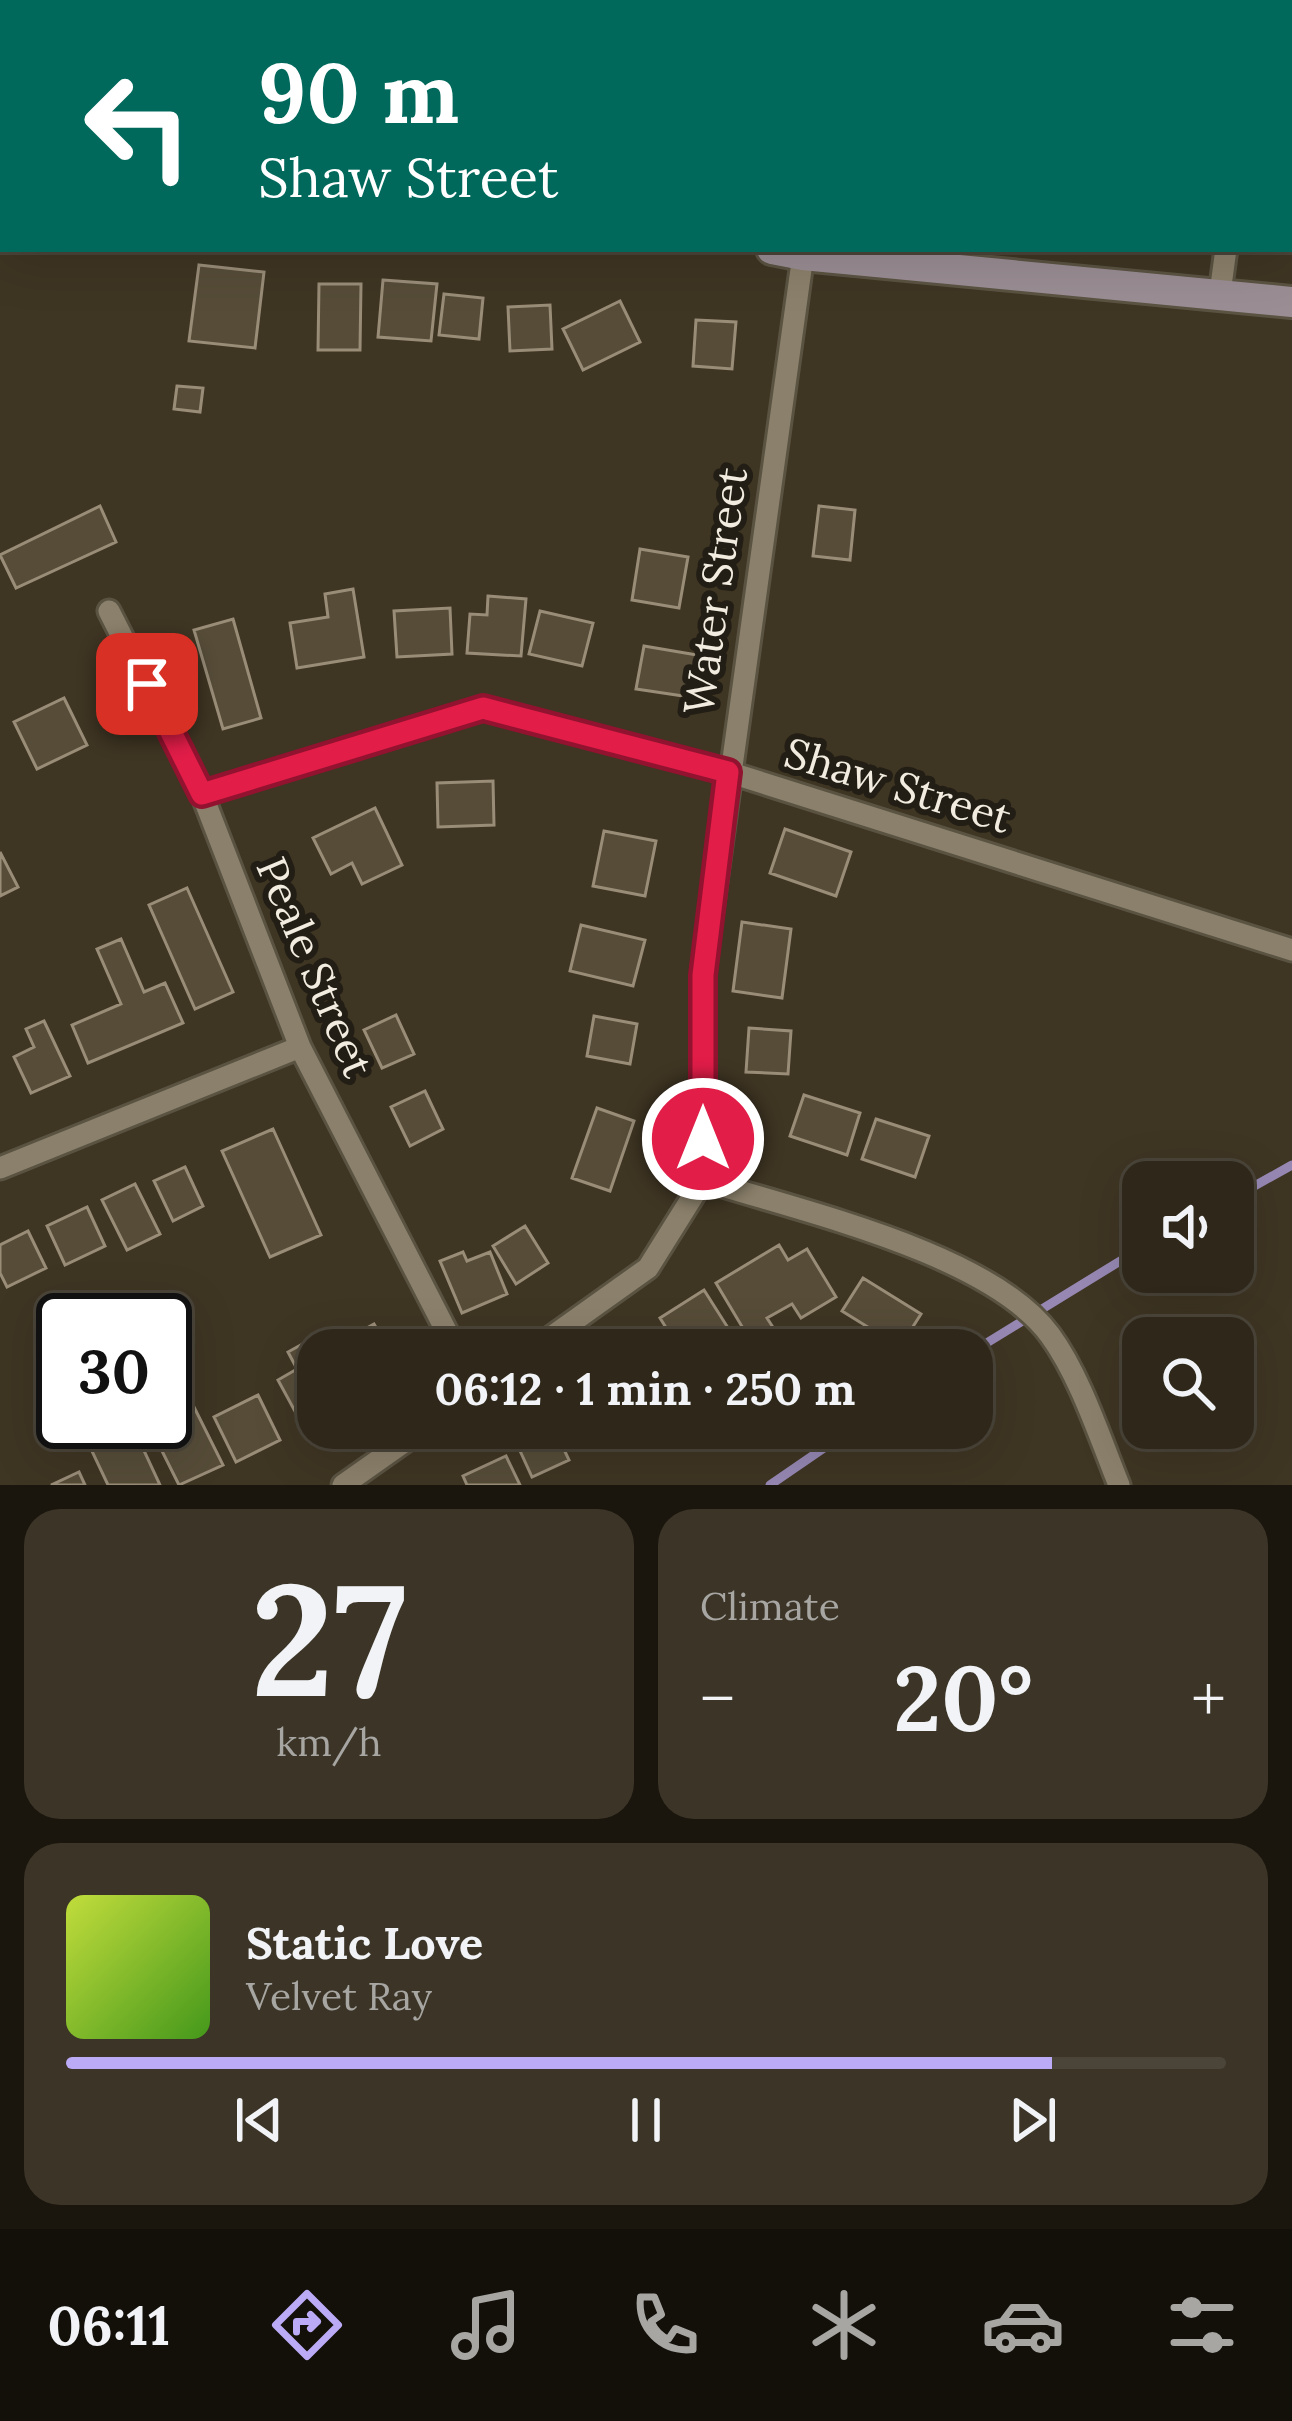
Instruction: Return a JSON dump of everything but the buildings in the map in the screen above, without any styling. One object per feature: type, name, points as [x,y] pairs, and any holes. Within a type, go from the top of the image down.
[{"type":"street","points":[[788,252],[1292,302]]},
{"type":"street","name":"Water Street","points":[[703,1180],[703,975],[788,252]]},
{"type":"street","points":[[1220,292],[1226,252]]},
{"type":"street","name":"Peale Street","points":[[110,610],[202,794],[300,1047],[445,1329]]},
{"type":"street","name":"Shaw Street","points":[[202,794],[483,708],[728,772],[1292,950]]},
{"type":"street","points":[[0,1168],[300,1047]]},
{"type":"street","points":[[562,1329],[648,1268],[703,1180],[943,1257],[1010,1295],[1050,1335],[1091,1415],[1119,1485]]},
{"type":"street","points":[[344,1485],[395,1449]]},
{"type":"waterway","points":[[1254,1186],[1292,1165]]},
{"type":"waterway","points":[[993,1339],[1122,1260]]},
{"type":"waterway","points":[[770,1485],[822,1449]]},
{"type":"route","points":[[147,684],[202,794],[483,708],[728,772],[703,975],[703,1139]]}]
